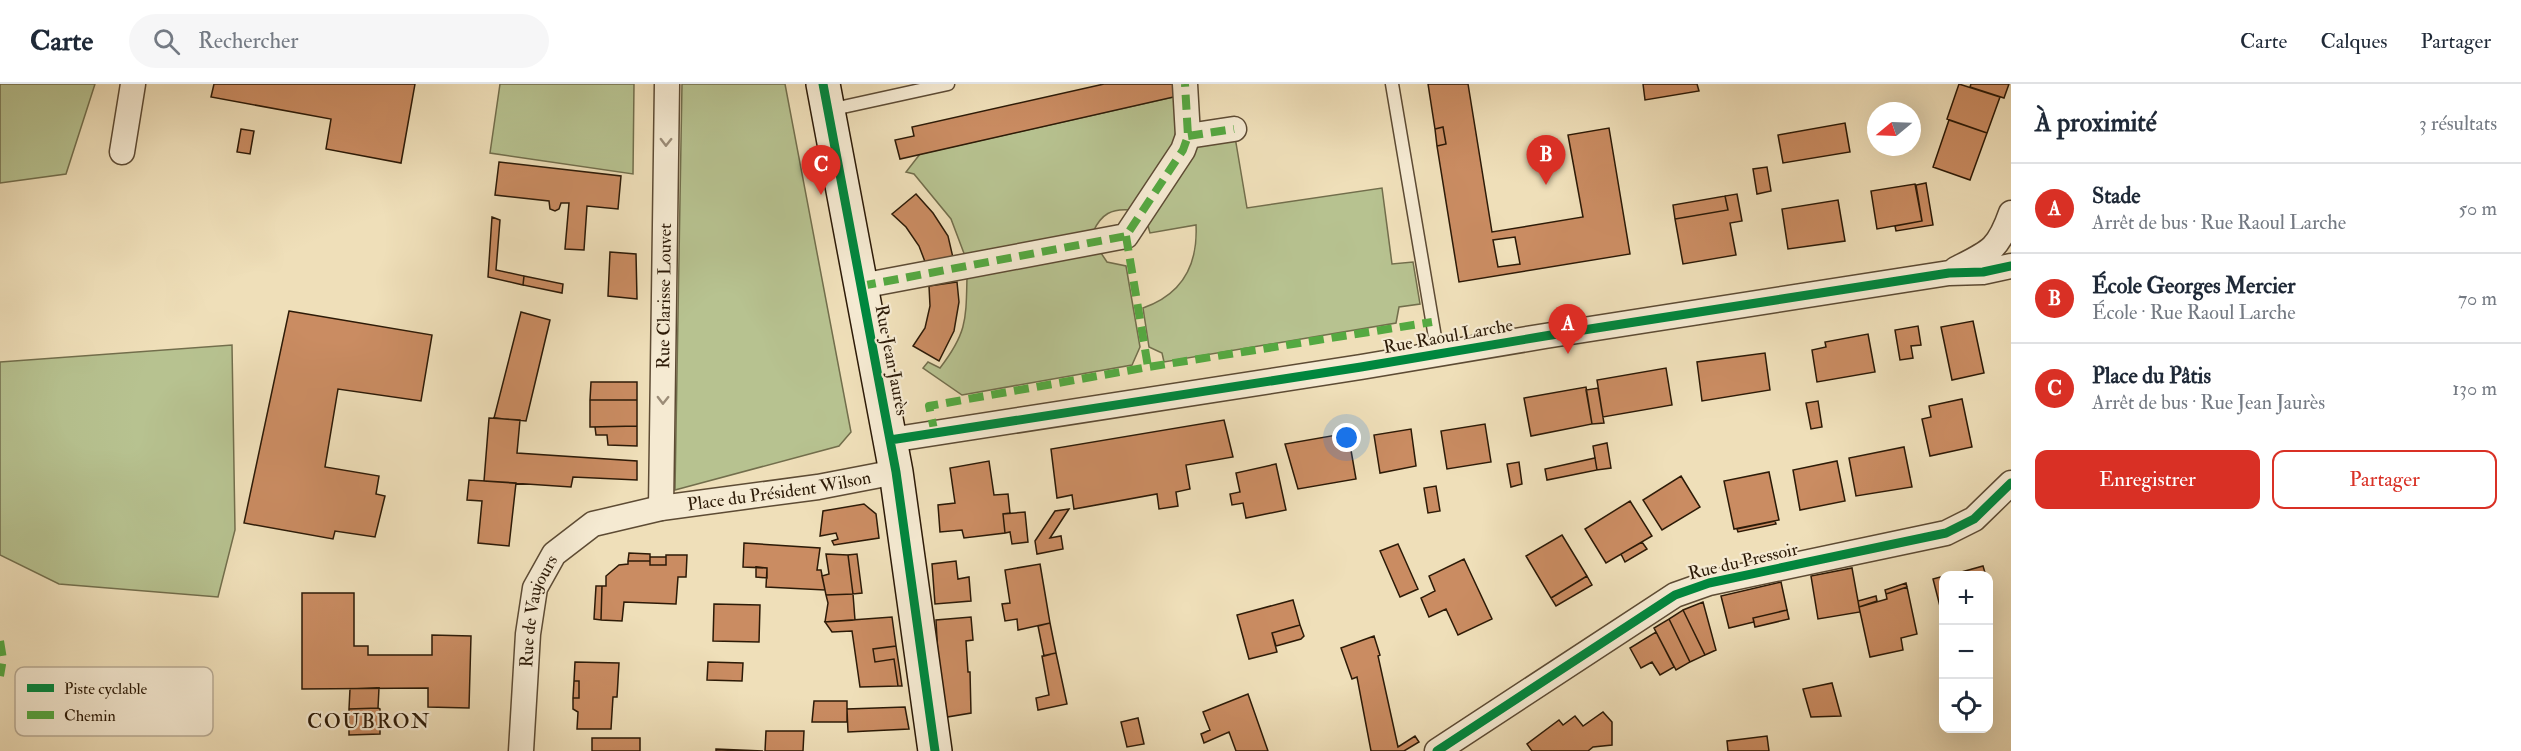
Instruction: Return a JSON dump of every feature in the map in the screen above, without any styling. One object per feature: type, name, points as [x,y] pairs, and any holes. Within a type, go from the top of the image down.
[{"type":"street","points":[[122,152],[133,84]]},
{"type":"street","name":"Rue Clarisse Louvet","points":[[661,508],[666,84]]},
{"type":"street","points":[[861,286],[1126,236],[1184,150],[1188,136],[1185,84]]},
{"type":"street","name":"Rue Jean Jaurès","points":[[826,97],[896,472],[936,751]]},
{"type":"street","points":[[1188,136],[1234,129]]},
{"type":"street","points":[[1949,273],[1990,252],[2007,237],[2011,213]]},
{"type":"street","name":"Rue Raoul Larche","points":[[890,440],[1949,273],[1983,272],[2011,266]]},
{"type":"street","name":"Place du Président Wilson","points":[[661,508],[818,487],[896,472]]},
{"type":"street","name":"Rue du Pressoir","points":[[1437,751],[1675,595],[1709,583],[1946,533],[1974,519],[2011,483]]},
{"type":"street","name":"Rue de Vaujours","points":[[521,751],[528,634],[535,588],[554,554],[593,524],[661,508]]},
{"type":"lane","points":[[826,97],[948,84]]},
{"type":"lane","points":[[1392,84],[1438,355]]},
{"type":"green space","points":[[0,84],[95,84],[66,174],[0,183]]},
{"type":"green space","points":[[500,84],[634,84],[633,174],[490,153]]},
{"type":"green space","points":[[682,84],[785,84],[851,432],[839,446],[675,490]]},
{"type":"green space","points":[[1178,96],[1179,136],[1131,210],[1113,211],[1100,221],[1093,232],[965,256],[951,219],[914,174],[906,172],[920,154]]},
{"type":"green space","points":[[1235,137],[1247,208],[1382,188],[1392,264],[1413,262],[1420,304],[1399,307],[1396,323],[1164,362],[1162,353],[1149,347],[1143,308],[1168,295],[1185,276],[1194,253],[1196,225],[1150,233],[1146,219],[1193,147]]},
{"type":"green space","points":[[1099,250],[1107,262],[1126,266],[1140,347],[1132,365],[962,395],[923,368],[928,362],[940,368],[960,335],[965,315],[967,277]]},
{"type":"green space","points":[[232,345],[235,530],[218,597],[59,584],[0,555],[0,362]]},
{"type":"building","points":[[214,84],[415,84],[401,163],[326,149],[331,119],[211,97]]},
{"type":"building","points":[[1104,84],[1176,84],[1178,96],[900,159],[895,140],[914,136],[912,127]]},
{"type":"building","points":[[1428,84],[1468,84],[1492,232],[1583,217],[1568,135],[1609,128],[1630,254],[1459,282],[1437,146],[1446,144],[1443,127],[1435,129]],"holes":[[[1515,237],[1520,264],[1498,267],[1493,240]]]},
{"type":"building","points":[[1643,84],[1697,84],[1699,91],[1645,100]]},
{"type":"building","points":[[1959,84],[2000,97],[1987,133],[1947,119]]},
{"type":"building","points":[[1971,84],[2009,84],[2004,98],[1970,87]]},
{"type":"building","points":[[1949,120],[1987,133],[1970,180],[1933,167]]},
{"type":"building","points":[[1845,123],[1850,152],[1783,163],[1778,135]]},
{"type":"building","points":[[1443,127],[1446,144],[1437,146],[1435,129]]},
{"type":"building","points":[[241,129],[254,131],[250,154],[237,152]]},
{"type":"building","points":[[499,162],[621,176],[618,209],[587,206],[584,250],[565,249],[569,203],[561,203],[559,209],[555,211],[550,209],[549,201],[495,195]]},
{"type":"building","points":[[1767,167],[1771,191],[1757,194],[1753,169]]},
{"type":"building","points":[[1926,183],[1933,225],[1896,231],[1895,226],[1922,221],[1916,185]]},
{"type":"building","points":[[1915,184],[1922,221],[1877,229],[1871,191]]},
{"type":"building","points":[[916,194],[933,213],[948,236],[954,262],[927,267],[919,246],[906,227],[892,214]]},
{"type":"building","points":[[1737,194],[1742,221],[1730,223],[1736,255],[1683,264],[1675,219],[1728,210],[1725,196]]},
{"type":"building","points":[[1725,196],[1728,210],[1675,219],[1673,205]]},
{"type":"building","points":[[1838,200],[1845,241],[1788,249],[1782,209]]},
{"type":"building","points":[[492,217],[500,220],[496,270],[524,276],[523,285],[488,277]]},
{"type":"building","points":[[610,252],[636,254],[637,299],[608,296]]},
{"type":"building","points":[[524,276],[563,284],[562,293],[523,285]]},
{"type":"building","points":[[957,282],[959,302],[954,331],[939,361],[913,346],[925,328],[930,306],[929,286]]},
{"type":"building","points":[[289,311],[432,335],[421,401],[338,389],[325,467],[379,476],[376,494],[385,496],[375,537],[335,531],[333,539],[244,523]]},
{"type":"building","points":[[521,312],[550,320],[526,421],[494,418]]},
{"type":"building","points":[[1973,321],[1984,373],[1952,380],[1941,327]]},
{"type":"building","points":[[1918,326],[1921,345],[1911,346],[1913,358],[1900,360],[1895,330]]},
{"type":"building","points":[[1868,334],[1875,372],[1817,382],[1812,350],[1826,347],[1825,342]]},
{"type":"building","points":[[1765,353],[1770,390],[1702,401],[1697,362]]},
{"type":"building","points":[[1666,368],[1672,405],[1603,417],[1597,380]]},
{"type":"building","points":[[591,382],[637,382],[637,400],[590,400]]},
{"type":"building","points":[[1586,387],[1592,424],[1531,436],[1524,398]]},
{"type":"building","points":[[1598,388],[1604,423],[1592,424],[1586,390]]},
{"type":"building","points":[[1962,399],[1972,447],[1930,456],[1922,419],[1931,417],[1929,406]]},
{"type":"building","points":[[590,400],[637,400],[637,426],[590,427]]},
{"type":"building","points":[[1818,401],[1822,427],[1811,429],[1806,403]]},
{"type":"building","points":[[489,418],[520,420],[517,453],[637,461],[637,480],[573,477],[571,487],[484,481]]},
{"type":"building","points":[[1224,420],[1233,457],[1186,465],[1190,489],[1176,492],[1178,506],[1159,509],[1157,494],[1074,509],[1072,495],[1057,498],[1051,449]]},
{"type":"building","points":[[1485,424],[1491,462],[1447,469],[1441,431]]},
{"type":"building","points":[[637,426],[637,446],[608,445],[607,435],[596,435],[595,427]]},
{"type":"building","points":[[1411,429],[1416,466],[1380,473],[1374,435]]},
{"type":"building","points":[[1348,433],[1356,479],[1298,489],[1285,444]]},
{"type":"building","points":[[1607,443],[1611,468],[1597,470],[1593,446]]},
{"type":"building","points":[[1904,447],[1912,487],[1856,496],[1849,458]]},
{"type":"building","points":[[1595,458],[1597,470],[1547,480],[1545,469]]},
{"type":"building","points":[[989,461],[994,495],[1008,494],[1010,513],[1003,514],[1005,533],[964,538],[962,530],[940,532],[938,505],[955,503],[950,468]]},
{"type":"building","points":[[1837,461],[1845,501],[1800,510],[1793,470]]},
{"type":"building","points":[[1519,462],[1522,484],[1511,487],[1507,464]]},
{"type":"building","points":[[1276,464],[1286,510],[1246,518],[1243,503],[1232,505],[1230,494],[1240,492],[1236,473]]},
{"type":"building","points":[[1769,472],[1779,520],[1734,529],[1724,481]]},
{"type":"building","points":[[1681,476],[1700,507],[1662,530],[1643,500]]},
{"type":"building","points":[[469,480],[516,483],[509,546],[478,543],[482,501],[467,500]]},
{"type":"building","points":[[1436,486],[1440,511],[1428,513],[1424,488]]},
{"type":"building","points":[[1630,501],[1652,536],[1606,563],[1585,529]]},
{"type":"building","points":[[864,504],[876,514],[879,538],[834,545],[832,541],[838,539],[836,533],[820,536],[823,511]]},
{"type":"building","points":[[1069,509],[1050,538],[1061,536],[1063,549],[1037,554],[1035,541],[1055,511]]},
{"type":"building","points":[[1025,512],[1028,542],[1012,544],[1010,532],[1005,533],[1003,514]]},
{"type":"building","points":[[1775,521],[1776,524],[1738,532],[1737,529]]},
{"type":"building","points":[[1562,535],[1587,576],[1551,598],[1526,556]]},
{"type":"building","points":[[1642,542],[1647,549],[1625,562],[1621,554]]},
{"type":"building","points":[[744,543],[820,548],[817,570],[821,570],[825,590],[766,587],[767,568],[743,567]]},
{"type":"building","points":[[1398,544],[1418,589],[1400,597],[1380,551]]},
{"type":"building","points":[[629,553],[650,554],[650,561],[628,561]]},
{"type":"building","points":[[826,554],[848,555],[853,594],[826,595],[822,576],[829,574]]},
{"type":"building","points":[[857,554],[862,593],[853,594],[848,555]]},
{"type":"building","points":[[666,555],[687,555],[686,577],[678,577],[676,604],[624,602],[622,621],[601,620],[602,586],[606,586],[606,576],[619,565],[628,564],[628,561],[650,561],[650,565],[666,565]]},
{"type":"building","points":[[650,557],[666,557],[666,565],[650,565]]},
{"type":"building","points":[[1464,559],[1492,619],[1458,635],[1446,609],[1429,617],[1421,598],[1435,591],[1429,576]]},
{"type":"building","points":[[956,561],[958,579],[969,577],[971,601],[935,604],[932,564]]},
{"type":"building","points":[[1040,564],[1050,623],[1018,630],[1017,619],[1005,621],[1002,604],[1010,603],[1005,570]]},
{"type":"building","points":[[1983,566],[1984,571],[1965,571]]},
{"type":"building","points":[[756,567],[767,568],[767,578],[756,577]]},
{"type":"building","points":[[1852,568],[1860,612],[1818,619],[1811,576]]},
{"type":"building","points":[[1587,576],[1592,585],[1556,606],[1551,598]]},
{"type":"building","points":[[1939,577],[1939,602],[1933,579]]},
{"type":"building","points":[[1781,582],[1787,610],[1753,618],[1754,622],[1729,628],[1721,596]]},
{"type":"building","points":[[1906,583],[1907,587],[1886,594],[1885,590]]},
{"type":"building","points":[[596,586],[602,586],[601,620],[594,619]]},
{"type":"building","points":[[1907,587],[1917,634],[1901,638],[1903,650],[1870,657],[1859,607],[1887,599],[1886,594]]},
{"type":"building","points":[[302,593],[354,593],[354,646],[368,646],[368,655],[432,655],[432,635],[471,636],[469,708],[428,707],[428,688],[302,689]]},
{"type":"building","points":[[853,594],[855,620],[825,622],[828,603],[826,595]]},
{"type":"building","points":[[1876,596],[1877,601],[1859,607],[1858,601]]},
{"type":"building","points":[[1293,600],[1300,625],[1272,633],[1277,652],[1249,659],[1237,615]]},
{"type":"building","points":[[1703,602],[1716,650],[1705,655],[1683,610]]},
{"type":"building","points":[[714,604],[760,605],[759,642],[713,641]]},
{"type":"building","points":[[1683,610],[1705,655],[1690,662],[1669,619]]},
{"type":"building","points":[[1787,610],[1789,619],[1755,627],[1753,618]]},
{"type":"building","points":[[892,617],[896,646],[873,649],[875,662],[894,659],[898,686],[860,687],[852,631],[832,632],[825,622]]},
{"type":"building","points":[[971,617],[973,640],[966,641],[968,672],[970,672],[971,713],[941,718],[936,620]]},
{"type":"building","points":[[1669,619],[1690,662],[1676,670],[1654,628]]},
{"type":"building","points":[[1050,623],[1056,653],[1044,656],[1038,626]]},
{"type":"building","points":[[1300,625],[1304,636],[1301,639],[1276,646],[1272,633]]},
{"type":"building","points":[[1656,632],[1674,667],[1660,675],[1652,662],[1641,668],[1630,648]]},
{"type":"building","points":[[1374,636],[1380,655],[1378,656],[1398,747],[1415,736],[1419,742],[1404,751],[1371,751],[1357,677],[1352,679],[1341,648]]},
{"type":"building","points":[[896,646],[902,686],[898,686],[894,659],[875,662],[873,649]]},
{"type":"building","points":[[1056,653],[1067,704],[1038,710],[1036,698],[1049,695],[1042,656]]},
{"type":"building","points":[[575,662],[619,663],[617,697],[613,697],[611,729],[577,729],[578,712],[573,709],[573,698],[579,698],[579,681],[574,681]]},
{"type":"building","points":[[708,662],[743,663],[742,681],[707,680]]},
{"type":"building","points":[[574,681],[579,681],[579,698],[573,698]]},
{"type":"building","points":[[1832,683],[1841,716],[1811,717],[1803,689]]},
{"type":"building","points":[[379,688],[378,708],[349,709],[350,689]]},
{"type":"building","points":[[1248,694],[1268,751],[1236,751],[1229,732],[1204,743],[1201,734],[1210,730],[1203,712]]},
{"type":"building","points":[[814,701],[847,701],[847,722],[812,722]]},
{"type":"building","points":[[905,707],[909,729],[848,732],[847,709]]},
{"type":"building","points":[[349,709],[380,709],[380,734],[349,735]]},
{"type":"building","points":[[1603,712],[1612,722],[1612,745],[1593,747],[1588,751],[1532,751],[1527,744],[1559,720],[1563,725],[1575,716],[1583,726]]},
{"type":"building","points":[[1138,718],[1144,744],[1127,747],[1121,722]]},
{"type":"building","points":[[766,731],[804,731],[803,751],[765,751]]},
{"type":"building","points":[[1767,736],[1769,751],[1728,751],[1727,741]]},
{"type":"building","points":[[592,738],[640,738],[640,751],[592,751]]},
{"type":"building","points":[[716,749],[763,751],[716,751]]},
{"type":"marked path","points":[[861,286],[1126,236],[1183,150],[1188,136],[1185,84]]},
{"type":"marked path","points":[[1188,136],[1234,129]]},
{"type":"marked path","points":[[1126,236],[1148,367]]},
{"type":"marked path","points":[[935,434],[929,406],[1148,367],[1432,322]]},
{"type":"marked path","points":[[0,641],[3,659],[0,676]]},
{"type":"cycle path","points":[[823,84],[896,472],[935,751]]},
{"type":"cycle path","points":[[890,440],[1949,273],[1983,272],[2011,266]]},
{"type":"cycle path","points":[[1437,751],[1675,595],[1709,583],[1946,533],[1974,519],[2011,483]]},
{"type":"place","name":"École Georges Mercier","points":[[1546,185]]},
{"type":"place","name":"Place du Pâtis","points":[[821,195]]},
{"type":"place","name":"Stade","points":[[1568,354]]},
{"type":"district","name":"COUBRON","points":[[369,721]]}]
